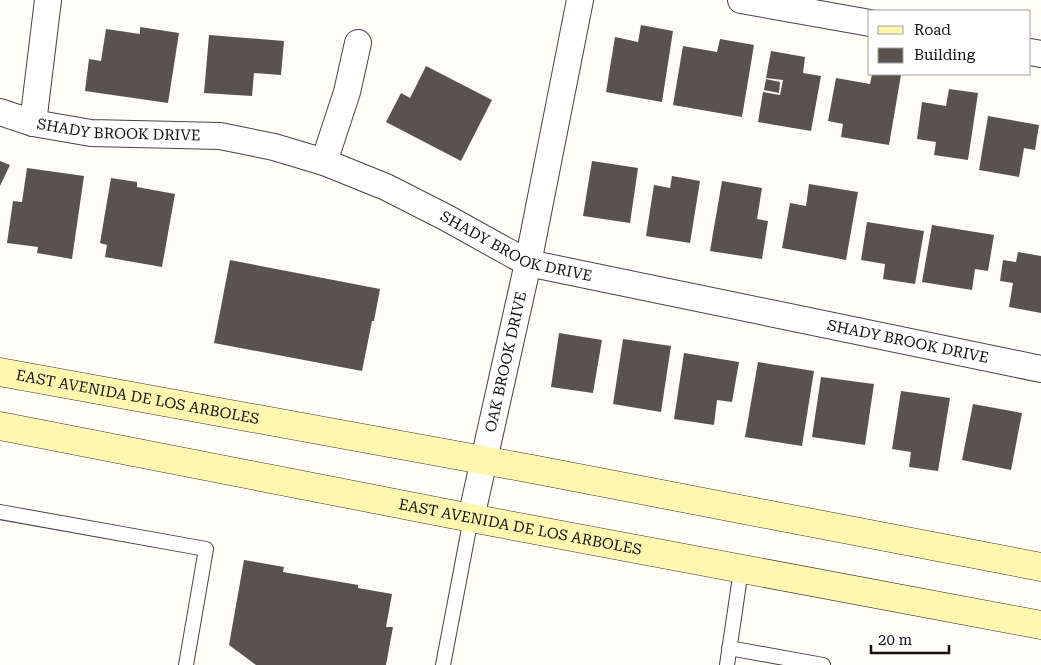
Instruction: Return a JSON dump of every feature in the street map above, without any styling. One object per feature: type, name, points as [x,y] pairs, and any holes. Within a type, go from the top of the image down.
[{"type":"main road","name":"EAST AVENIDA DE LOS ARBOLES","points":[[0,372],[485,460],[1041,567]]},
{"type":"main road","name":"EAST AVENIDA DE LOS ARBOLES","points":[[0,426],[741,570],[1041,625]]},
{"type":"street","points":[[33,123],[48,0]]},
{"type":"street","name":"OAK BROOK DRIVE","points":[[471,518],[528,263],[580,0]]},
{"type":"street","points":[[741,0],[868,23]]},
{"type":"street","points":[[324,162],[347,92],[358,43]]},
{"type":"street","name":"SHADY BROOK DRIVE","points":[[0,112],[33,123],[91,133],[220,136],[274,147],[324,162],[386,187],[528,263],[1041,369]]},
{"type":"lane","points":[[0,512],[206,549],[186,665]]},
{"type":"lane","name":"OAK BROOK DRIVE","points":[[444,665],[471,518]]},
{"type":"lane","points":[[726,665],[741,570]]},
{"type":"lane","points":[[729,648],[823,665]]},
{"type":"building","points":[[641,25],[673,31],[662,102],[606,92],[615,37],[638,42]]},
{"type":"building","points":[[140,27],[179,33],[168,103],[85,91],[89,59],[101,61],[106,29],[140,34]]},
{"type":"building","points":[[209,35],[284,41],[281,75],[254,73],[252,96],[204,93]]},
{"type":"building","points":[[720,39],[754,45],[742,117],[673,105],[683,46],[717,52]]},
{"type":"building","points":[[771,51],[805,57],[803,73],[821,76],[811,131],[758,122],[763,92],[780,95],[783,80],[766,78]]},
{"type":"building","points":[[426,66],[492,100],[461,161],[386,122],[401,93],[410,98]]},
{"type":"building","points":[[872,75],[901,75],[889,145],[841,137],[843,124],[828,121],[836,78],[870,84]]},
{"type":"building","points":[[766,79],[780,82],[779,93],[764,90]]},
{"type":"building","points":[[949,89],[978,93],[968,160],[934,155],[936,142],[917,139],[922,102],[946,106]]},
{"type":"building","points":[[988,116],[1039,125],[1035,150],[1024,148],[1019,177],[979,170]]},
{"type":"building","points":[[0,161],[10,165],[0,186]]},
{"type":"building","points":[[592,161],[638,168],[630,223],[583,216]]},
{"type":"building","points":[[27,168],[84,176],[72,259],[37,253],[38,247],[7,243],[13,201],[22,202]]},
{"type":"building","points":[[672,176],[700,181],[690,243],[646,236],[654,185],[670,188]]},
{"type":"building","points":[[111,178],[137,182],[137,187],[175,194],[162,267],[105,257],[107,245],[100,243]]},
{"type":"building","points":[[722,181],[762,188],[757,219],[768,221],[762,259],[710,251]]},
{"type":"building","points":[[809,184],[858,192],[846,260],[782,248],[790,203],[806,206]]},
{"type":"building","points":[[867,222],[924,231],[915,284],[883,279],[885,264],[861,260]]},
{"type":"building","points":[[932,225],[994,235],[988,271],[975,269],[972,290],[922,282]]},
{"type":"building","points":[[1018,252],[1041,256],[1041,313],[1009,307],[1013,283],[1000,281],[1003,260],[1016,262]]},
{"type":"building","points":[[230,260],[380,289],[362,371],[214,343]]},
{"type":"building","points":[[559,333],[602,340],[593,393],[551,387]]},
{"type":"building","points":[[623,339],[671,346],[661,412],[613,404]]},
{"type":"building","points":[[684,353],[739,362],[732,402],[717,400],[714,425],[674,419]]},
{"type":"building","points":[[758,362],[814,371],[802,446],[745,437]]},
{"type":"building","points":[[821,377],[874,384],[865,445],[812,437]]},
{"type":"building","points":[[901,391],[950,398],[938,471],[909,467],[911,452],[892,449]]},
{"type":"building","points":[[973,404],[1022,413],[1011,470],[962,460]]},
{"type":"building","points":[[244,560],[284,567],[283,572],[358,585],[358,588],[392,594],[386,627],[393,627],[386,665],[256,665],[229,645]]}]
